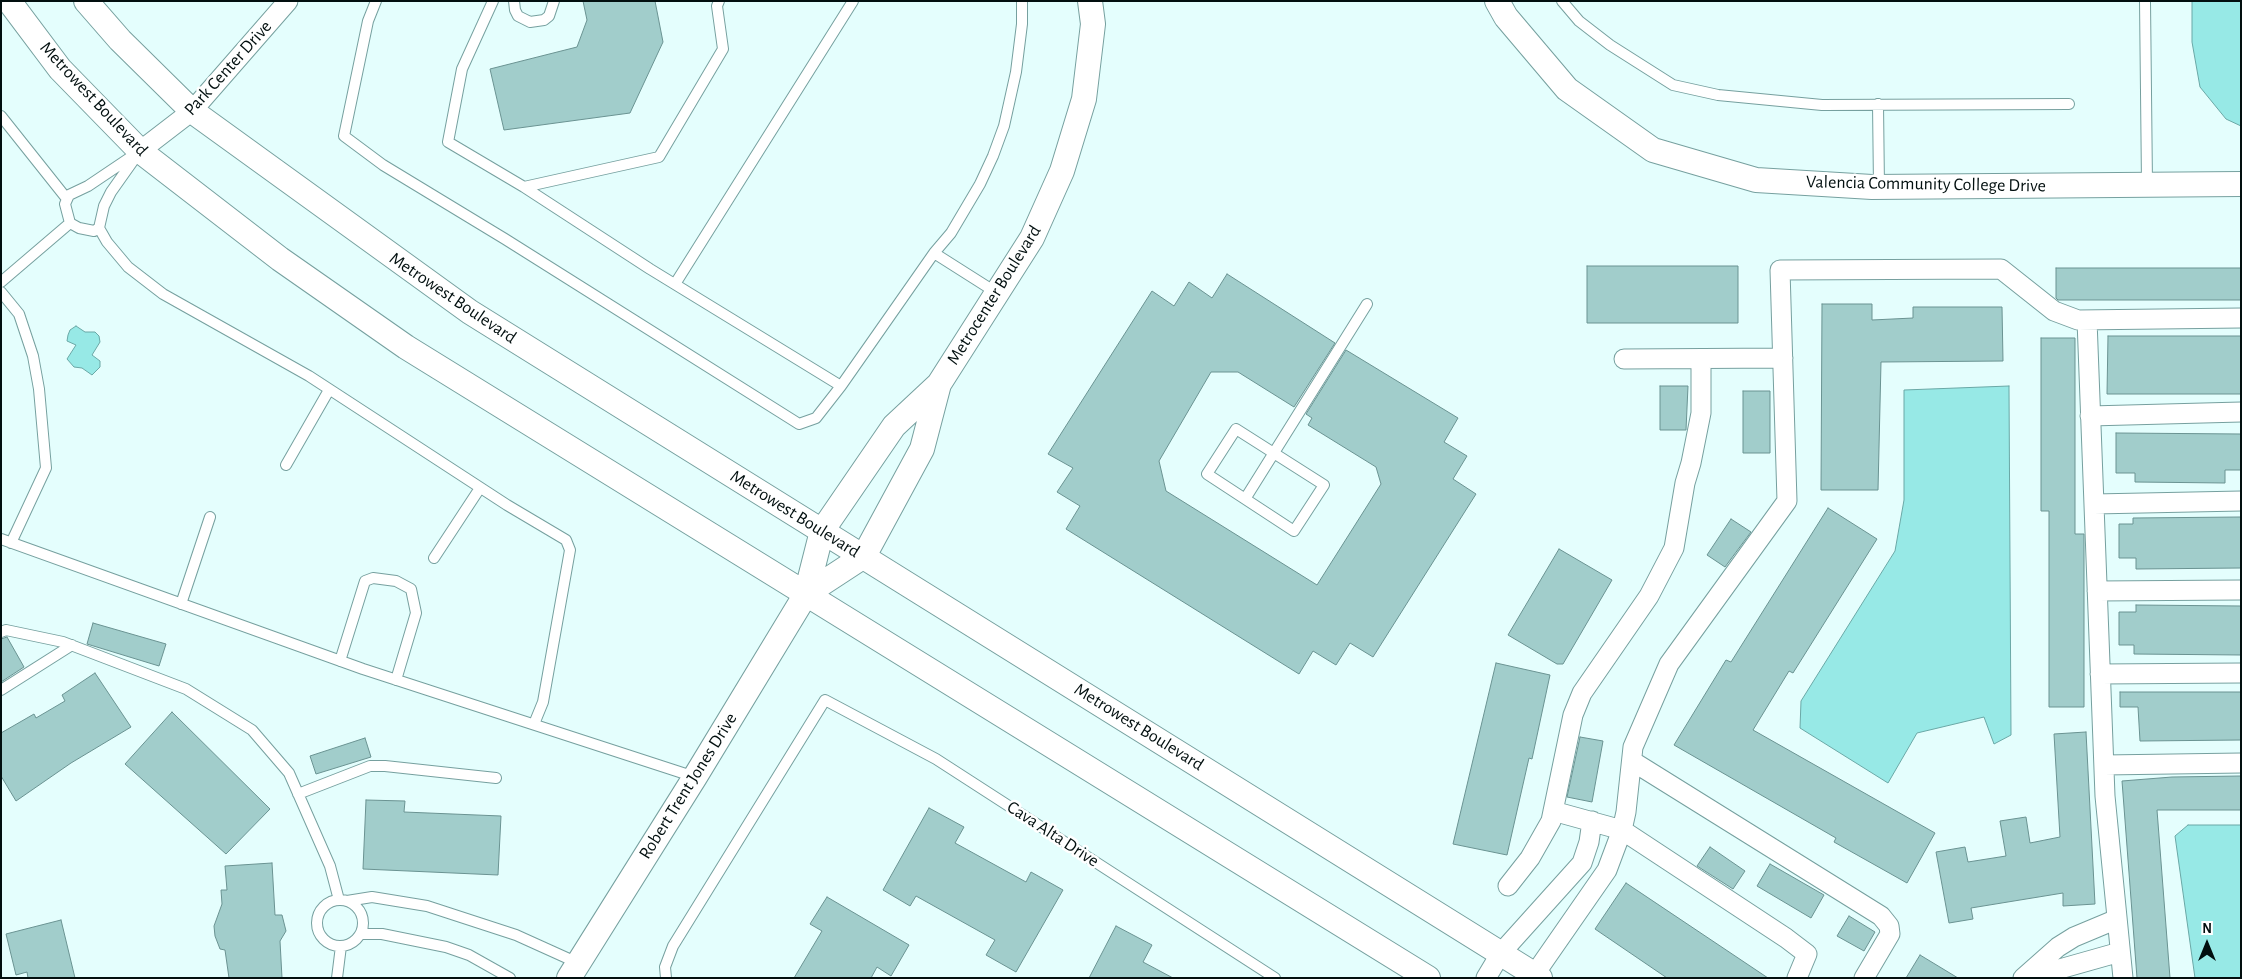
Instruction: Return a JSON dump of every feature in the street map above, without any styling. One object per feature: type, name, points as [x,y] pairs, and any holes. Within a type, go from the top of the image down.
[{"type":"street","name":"Metrowest Boulevard","points":[[9,1],[60,69],[140,151],[280,259],[406,347],[1428,978]]},
{"type":"street","name":"Metrowest Boulevard","points":[[86,1],[120,40],[192,110],[470,312],[1501,953],[1535,976]]},
{"type":"street","name":"Park Center Drive","points":[[140,151],[192,110],[288,1]]},
{"type":"street","name":"Metrocenter Boulevard","points":[[822,530],[894,426],[939,384],[1032,238],[1062,171],[1084,98],[1093,24],[1090,1]]},
{"type":"street","name":"Valencia Community College Drive","points":[[1496,1],[1506,17],[1566,89],[1653,150],[1756,180],[1879,187],[2241,184]]},
{"type":"street","points":[[1535,976],[1607,870],[1622,830],[1626,812],[1633,747],[1669,664],[1787,501],[1780,270],[2001,269],[2054,311],[2078,320],[2241,318]]},
{"type":"street","points":[[2087,320],[2104,764],[2120,952],[2119,977]]},
{"type":"street","points":[[1624,359],[1783,358]]},
{"type":"street","points":[[1508,886],[1530,858],[1544,834],[1553,811],[1573,715],[1582,693],[1649,596],[1674,548],[1684,483],[1691,463],[1701,413],[1701,359]]},
{"type":"street","name":"Metrocenter Boulevard","points":[[864,556],[922,449],[939,384]]},
{"type":"street","points":[[2090,416],[2241,412]]},
{"type":"street","points":[[2094,504],[2241,501]]},
{"type":"street","name":"Robert Trent Jones Drive","points":[[573,970],[695,777],[806,594],[822,530]]},
{"type":"street","name":"Robert Trent Jones Drive","points":[[806,594],[864,556]]},
{"type":"street","points":[[2097,591],[2241,590]]},
{"type":"street","points":[[2100,674],[2241,673]]},
{"type":"street","points":[[1632,760],[1881,916],[1889,926],[1890,934],[1864,978]]},
{"type":"street","points":[[2104,764],[2241,763]]},
{"type":"street","points":[[1553,811],[1622,830],[1807,954],[1797,978]]},
{"type":"street","points":[[1486,978],[1501,953],[1582,863],[1589,842],[1592,822]]},
{"type":"street","points":[[2023,978],[2058,947],[2074,937],[2117,919]]},
{"type":"street","points":[[2028,978],[2120,952]]},
{"type":"lane","points":[[376,1],[368,21],[344,136],[383,165],[513,244],[799,424],[816,418],[841,386],[934,253],[951,233],[980,184],[1004,126],[1016,72],[1022,24],[1022,1]]},
{"type":"lane","points":[[493,1],[462,69],[448,142],[524,187],[674,284],[841,386]]},
{"type":"lane","points":[[514,1],[518,16],[530,22],[537,22],[549,16],[553,10],[554,1]]},
{"type":"lane","points":[[524,187],[659,157],[723,49],[717,6],[719,1]]},
{"type":"lane","points":[[674,284],[853,1]]},
{"type":"lane","points":[[1562,1],[1579,21],[1610,45],[1673,85],[1718,95],[1822,105],[2069,104]]},
{"type":"lane","points":[[2145,1],[2147,184]]},
{"type":"lane","points":[[1878,104],[1879,187]]},
{"type":"lane","points":[[2,118],[67,199]]},
{"type":"lane","points":[[99,228],[94,231],[79,228],[70,223],[65,207],[69,195],[88,186],[140,151]]},
{"type":"lane","points":[[140,151],[110,192],[104,206],[99,228],[107,242],[128,267],[163,294],[330,390],[480,488],[566,540],[570,550],[543,702],[534,724]]},
{"type":"lane","points":[[1,282],[70,223]]},
{"type":"lane","points":[[934,253],[997,293]]},
{"type":"lane","points":[[1,292],[19,314],[33,356],[39,389],[46,468],[6,541],[340,661],[695,777]]},
{"type":"lane","points":[[1245,499],[1275,454],[1367,304]]},
{"type":"lane","points":[[286,465],[330,390]]},
{"type":"lane","points":[[1236,429],[1275,454],[1324,485],[1294,532],[1207,474],[1236,429]]},
{"type":"lane","points":[[434,558],[480,488]]},
{"type":"lane","points":[[181,604],[210,517]]},
{"type":"lane","points":[[340,661],[364,581],[373,578],[396,581],[411,589],[416,613],[396,680]]},
{"type":"lane","points":[[1,632],[6,630],[72,645],[186,689],[252,730],[289,773],[330,866],[343,901],[360,911],[363,918],[361,934],[353,942],[341,946],[328,942],[320,933],[318,920],[319,914],[327,904],[343,901],[372,897],[427,906],[516,935],[573,970]]},
{"type":"lane","points":[[1,690],[72,645]]},
{"type":"lane","name":"Cava Alta Drive","points":[[666,978],[665,967],[673,946],[825,700],[936,759],[1275,978]]},
{"type":"lane","points":[[298,794],[370,766],[496,778]]},
{"type":"lane","points":[[361,934],[382,934],[446,947],[469,955],[510,978]]},
{"type":"lane","points":[[337,978],[341,946]]},
{"type":"water","points":[[2192,1],[2241,1],[2241,126],[2226,119],[2200,87],[2192,42]]},
{"type":"water","points":[[76,326],[85,332],[95,332],[99,336],[100,342],[92,355],[100,361],[100,367],[92,375],[82,368],[74,367],[67,359],[76,345],[67,341],[68,335],[70,330]]},
{"type":"water","points":[[2009,386],[2011,735],[1994,744],[1984,717],[1917,733],[1888,783],[1800,728],[1801,701],[1895,551],[1904,500],[1904,390]]},
{"type":"water","points":[[2188,825],[2241,825],[2241,978],[2195,978],[2175,836]]},
{"type":"building","points":[[583,1],[655,1],[663,42],[630,113],[504,130],[490,69],[577,47],[587,20]]},
{"type":"building","points":[[1587,266],[1738,266],[1738,323],[1587,323]]},
{"type":"building","points":[[2056,268],[2241,268],[2241,300],[2058,300],[2056,298]]},
{"type":"building","points":[[1227,274],[1335,343],[1294,407],[1238,372],[1211,372],[1159,461],[1166,491],[1317,585],[1381,484],[1376,467],[1308,425],[1312,418],[1306,414],[1346,350],[1458,418],[1444,442],[1467,456],[1453,479],[1476,494],[1373,657],[1350,643],[1336,665],[1313,651],[1299,674],[1066,529],[1080,506],[1057,492],[1073,468],[1048,454],[1152,291],[1174,306],[1189,282],[1212,298]]},
{"type":"building","points":[[1822,304],[1872,304],[1872,320],[1913,318],[1913,307],[2002,307],[2003,361],[1881,362],[1878,490],[1821,490]]},
{"type":"building","points":[[2108,336],[2241,336],[2241,394],[2107,394]]},
{"type":"building","points":[[2041,338],[2075,338],[2075,534],[2084,534],[2084,707],[2049,707],[2049,511],[2041,511]]},
{"type":"building","points":[[1660,386],[1688,386],[1686,430],[1660,430]]},
{"type":"building","points":[[1743,391],[1770,391],[1770,453],[1743,453]]},
{"type":"building","points":[[2116,433],[2241,434],[2241,470],[2225,470],[2225,483],[2135,482],[2135,473],[2116,473]]},
{"type":"building","points":[[1828,508],[1877,539],[1793,673],[1789,671],[1753,730],[1935,833],[1907,883],[1834,842],[1836,838],[1674,745],[1726,660],[1731,662]]},
{"type":"building","points":[[2241,517],[2241,568],[2136,569],[2136,558],[2119,558],[2119,524],[2133,524],[2133,518]]},
{"type":"building","points":[[1731,519],[1751,532],[1725,567],[1707,555]]},
{"type":"building","points":[[1559,549],[1612,580],[1563,664],[1557,664],[1508,635]]},
{"type":"building","points":[[2136,605],[2241,606],[2241,655],[2134,654],[2134,645],[2119,645],[2119,612],[2136,612]]},
{"type":"building","points":[[93,623],[166,644],[159,666],[87,644]]},
{"type":"building","points":[[7,637],[24,667],[1,682],[1,639]]},
{"type":"building","points":[[1496,663],[1550,675],[1532,759],[1529,758],[1507,855],[1453,844]]},
{"type":"building","points":[[95,673],[131,727],[71,763],[16,801],[1,776],[1,733],[34,714],[36,718],[65,701],[62,695]]},
{"type":"building","points":[[2120,692],[2241,692],[2241,740],[2140,741],[2138,707],[2120,707]]},
{"type":"building","points":[[172,712],[270,809],[226,854],[125,764]]},
{"type":"building","points":[[2086,732],[2095,904],[2063,906],[2063,893],[1971,908],[1973,919],[1949,923],[1936,852],[1965,847],[1968,862],[2006,856],[2000,821],[2026,817],[2030,843],[2060,837],[2054,734]]},
{"type":"building","points":[[1580,737],[1603,741],[1592,802],[1567,797]]},
{"type":"building","points":[[365,738],[371,757],[316,774],[310,756]]},
{"type":"building","points":[[2241,776],[2241,810],[2157,810],[2170,978],[2137,978],[2122,781],[2172,777]]},
{"type":"building","points":[[366,800],[405,801],[404,812],[501,816],[498,875],[363,869]]},
{"type":"building","points":[[929,808],[964,827],[955,843],[1026,882],[1031,872],[1063,890],[1016,972],[986,955],[995,940],[916,896],[910,906],[883,890]]},
{"type":"building","points":[[1710,847],[1745,871],[1733,889],[1697,866]]},
{"type":"building","points":[[272,863],[275,915],[282,915],[286,931],[280,941],[282,978],[229,978],[225,950],[220,949],[215,936],[214,926],[222,904],[221,890],[227,890],[225,866]]},
{"type":"building","points":[[1770,864],[1824,895],[1811,918],[1757,886]]},
{"type":"building","points":[[1626,883],[1768,978],[1667,978],[1595,929]]},
{"type":"building","points":[[827,897],[909,945],[891,976],[877,967],[871,978],[794,978],[822,931],[810,924]]},
{"type":"building","points":[[1849,916],[1875,932],[1864,951],[1837,936]]},
{"type":"building","points":[[61,920],[75,978],[28,978],[27,972],[16,975],[6,934]]},
{"type":"building","points":[[1116,926],[1152,945],[1143,962],[1173,978],[1089,978]]},
{"type":"building","points":[[1920,955],[1958,978],[1906,978]]}]
